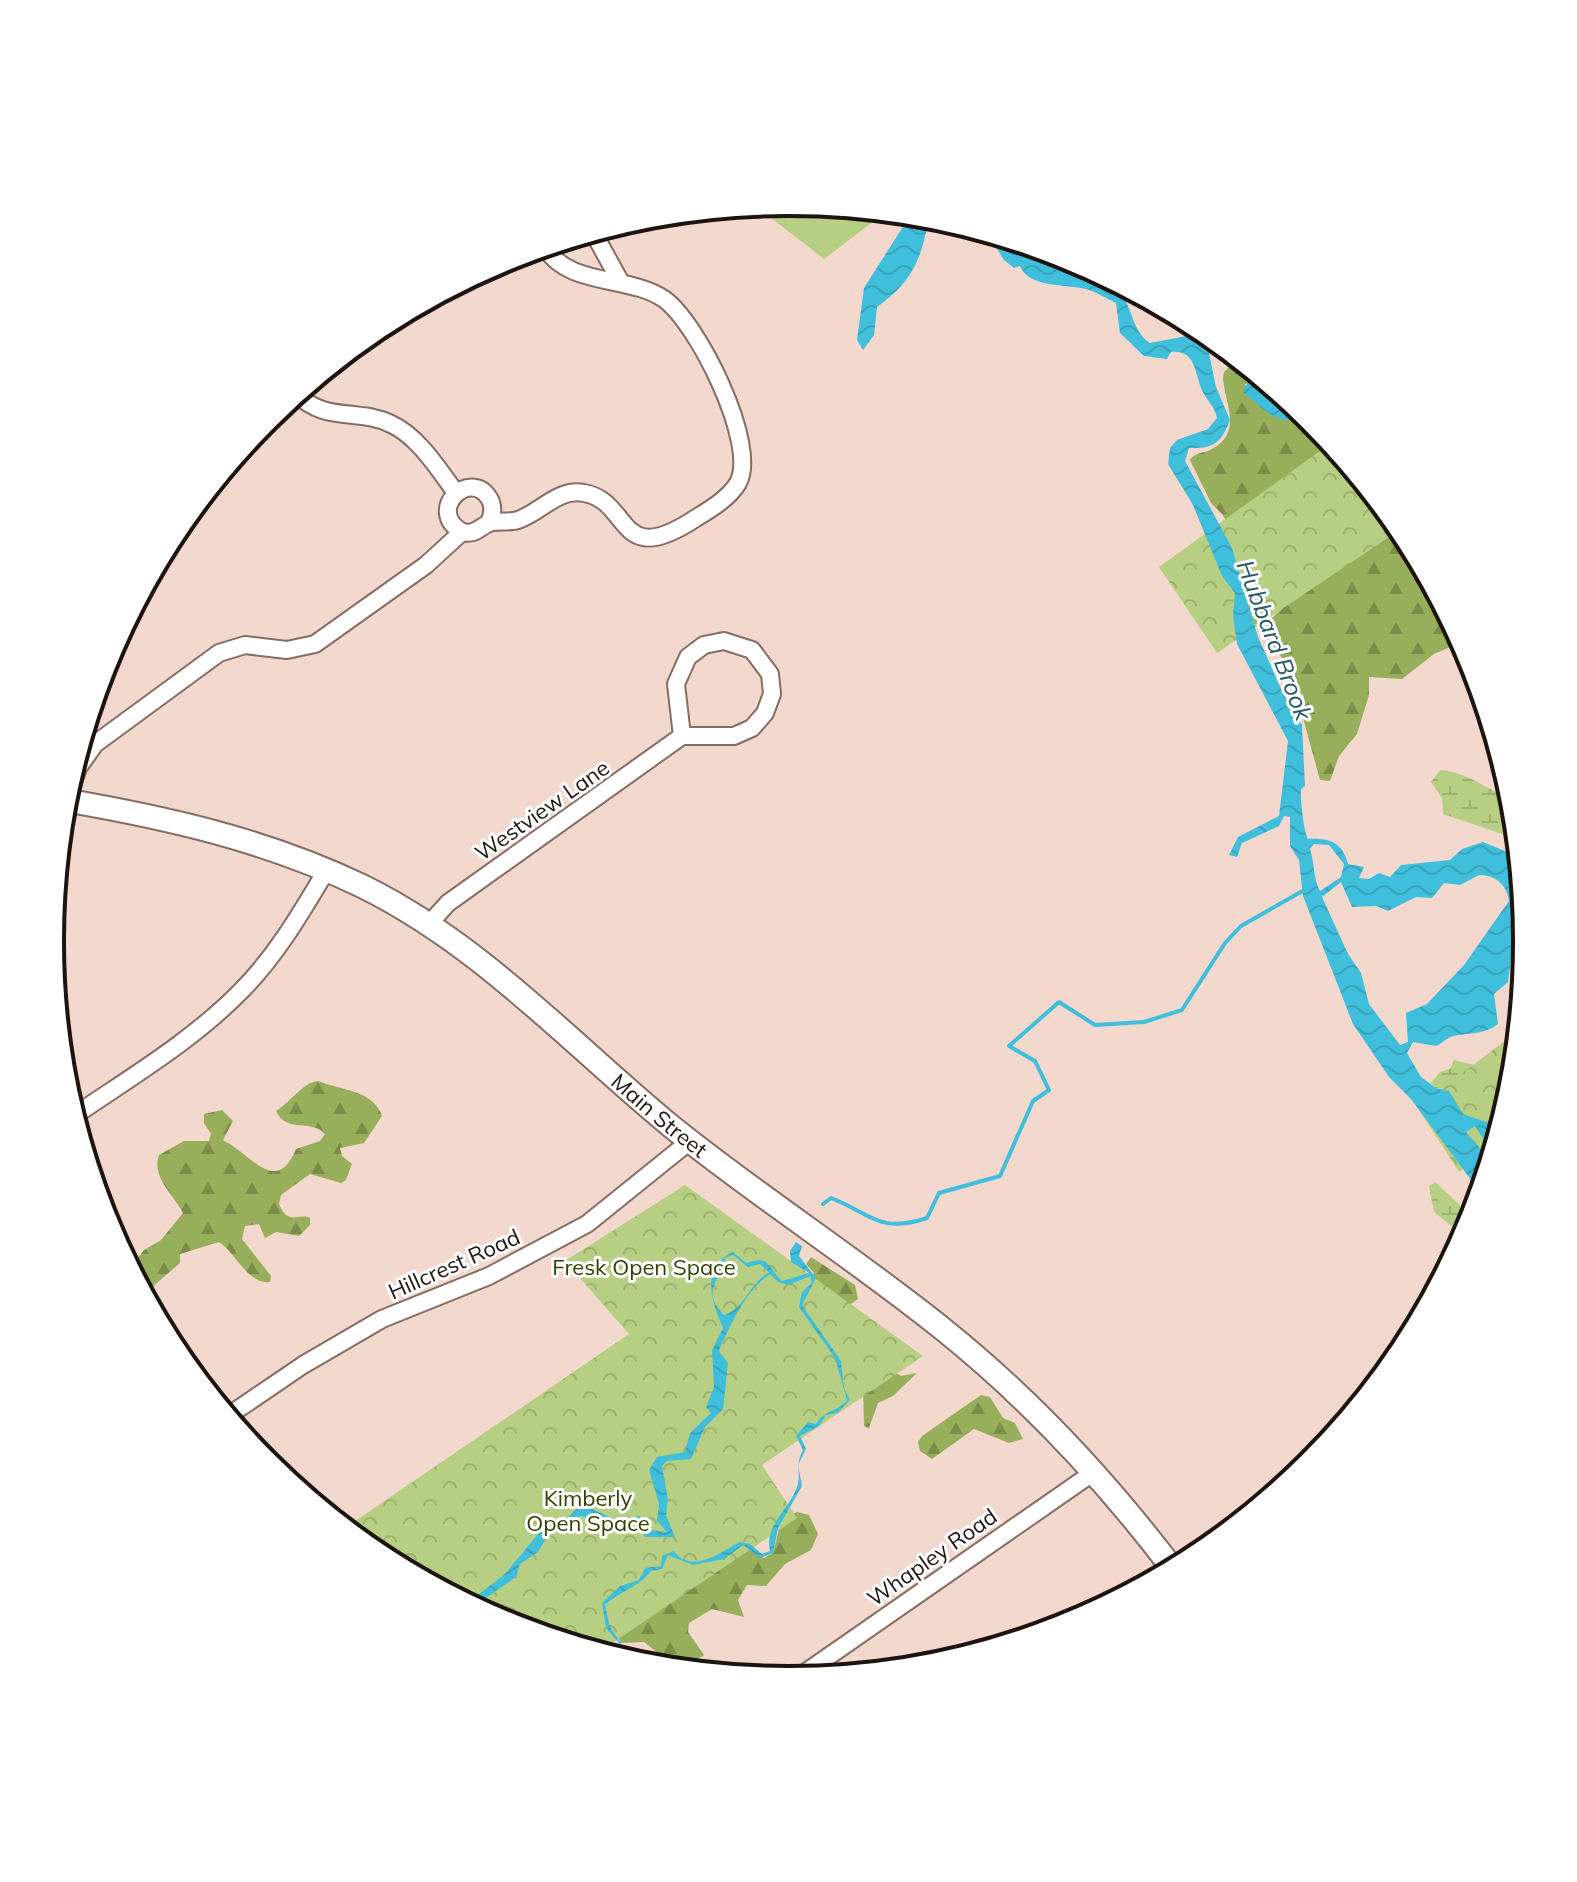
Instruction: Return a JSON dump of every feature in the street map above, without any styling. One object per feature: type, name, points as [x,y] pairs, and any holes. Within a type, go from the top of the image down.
[{"type":"main road","name":"Main Street","points":[[78,802],[202,826],[265,845],[326,871],[429,924],[500,975],[690,1141],[945,1331],[1024,1401],[1094,1472],[1165,1559]]},
{"type":"street","points":[[598,242],[620,281]]},
{"type":"street","points":[[489,523],[492,505],[485,493],[472,488],[456,493],[449,502],[448,516],[462,532],[476,533],[489,523],[515,521],[557,497],[576,492],[600,499],[631,530],[645,537],[660,537],[704,513],[737,484],[743,462],[739,431],[693,332],[665,300],[620,281],[578,272],[552,257]]},
{"type":"street","points":[[307,400],[328,413],[386,421],[401,429],[456,493]]},
{"type":"street","points":[[89,752],[95,744],[219,653],[245,645],[287,650],[315,644],[426,565],[462,532]]},
{"type":"street","points":[[714,642],[734,642],[752,650],[766,665],[772,684],[770,704],[759,721],[734,736],[682,736],[676,684],[688,657],[714,642]]},
{"type":"street","name":"Westview Lane","points":[[429,924],[460,894],[682,736]]},
{"type":"street","points":[[84,1109],[176,1047],[241,992],[281,944],[326,871]]},
{"type":"street","name":"Hillcrest Road","points":[[237,1410],[303,1365],[382,1319],[489,1276],[587,1224],[690,1141]]},
{"type":"street","name":"Whapley Road","points":[[816,1665],[1094,1472]]},
{"type":"green space","points":[[770,217],[873,222],[824,259]]},
{"type":"green space","points":[[1230,366],[1257,388],[1245,384],[1244,393],[1277,416],[1291,420],[1333,463],[1391,538],[1416,579],[1450,647],[1434,654],[1402,679],[1369,677],[1369,695],[1357,734],[1339,756],[1330,781],[1320,780],[1302,714],[1304,696],[1290,683],[1284,660],[1265,638],[1267,623],[1280,610],[1222,514],[1211,503],[1190,460],[1212,449],[1227,434],[1230,417],[1224,372]]},
{"type":"green space","points":[[1321,450],[1390,536],[1217,653],[1159,567]]},
{"type":"green space","points":[[1440,770],[1450,771],[1497,792],[1505,835],[1443,814],[1442,798],[1431,782]]},
{"type":"green space","points":[[1506,1040],[1488,1129],[1474,1178],[1466,1167],[1459,1172],[1417,1107]]},
{"type":"green space","points":[[1454,1060],[1475,1065],[1477,1091],[1435,1088],[1431,1083],[1440,1072],[1450,1069]]},
{"type":"green space","points":[[313,1082],[364,1096],[378,1107],[382,1116],[364,1143],[340,1148],[342,1156],[352,1164],[346,1180],[341,1183],[310,1174],[281,1195],[279,1204],[286,1215],[310,1218],[310,1225],[299,1236],[276,1232],[265,1238],[259,1224],[245,1226],[242,1239],[271,1276],[270,1282],[255,1279],[219,1242],[180,1254],[180,1263],[152,1287],[138,1258],[144,1250],[161,1240],[183,1213],[158,1171],[159,1155],[184,1141],[209,1141],[211,1134],[204,1123],[204,1114],[222,1110],[233,1121],[223,1140],[262,1168],[280,1170],[296,1149],[320,1141],[325,1134],[313,1127],[286,1122],[276,1111]]},
{"type":"green space","points":[[1435,1182],[1460,1205],[1454,1228],[1434,1212],[1429,1186]]},
{"type":"green space","name":"Kimberly Open Space","points":[[685,1185],[923,1356],[762,1465],[797,1518],[612,1644],[556,1627],[468,1591],[426,1568],[355,1521],[629,1334],[565,1261]]},
{"type":"green space","points":[[811,1257],[855,1285],[858,1299],[845,1308],[891,1370],[901,1376],[917,1373],[893,1396],[878,1403],[869,1428],[864,1426],[863,1386],[804,1296],[814,1273],[806,1264]]},
{"type":"green space","points":[[981,1395],[990,1397],[1003,1418],[1015,1423],[1023,1439],[1009,1443],[974,1429],[932,1459],[920,1451],[918,1442],[922,1436]]},
{"type":"green space","points":[[797,1512],[809,1515],[818,1534],[811,1550],[785,1564],[766,1586],[747,1585],[738,1600],[744,1617],[712,1609],[689,1623],[688,1632],[704,1655],[694,1659],[659,1654],[644,1642],[621,1643],[618,1637],[743,1545],[764,1558],[773,1553],[782,1524]]},
{"type":"water","points":[[903,226],[926,229],[914,268],[899,288],[877,307],[874,335],[863,350],[857,340],[864,288]]},
{"type":"water","points":[[996,247],[1066,272],[1125,300],[1140,332],[1150,343],[1186,336],[1209,353],[1216,387],[1230,420],[1219,440],[1210,446],[1189,448],[1185,461],[1232,548],[1258,637],[1283,693],[1302,725],[1305,786],[1301,789],[1301,800],[1308,839],[1333,842],[1342,850],[1348,864],[1364,867],[1359,878],[1369,879],[1379,873],[1390,877],[1401,865],[1450,860],[1462,849],[1483,842],[1508,852],[1512,959],[1508,982],[1494,994],[1498,1024],[1483,1031],[1453,1036],[1436,1046],[1413,1042],[1407,1053],[1421,1077],[1436,1088],[1449,1091],[1463,1114],[1489,1123],[1485,1140],[1475,1126],[1466,1132],[1482,1150],[1472,1181],[1411,1099],[1389,1077],[1353,1024],[1303,896],[1299,860],[1290,846],[1290,817],[1284,816],[1279,826],[1242,843],[1237,857],[1229,855],[1238,837],[1279,816],[1288,741],[1237,644],[1233,615],[1235,593],[1222,576],[1193,505],[1168,464],[1170,448],[1177,440],[1208,429],[1217,418],[1191,359],[1180,352],[1171,352],[1167,359],[1144,356],[1120,333],[1116,303],[1086,289],[1039,282],[1024,273],[1020,266],[1014,268]],"holes":[[[1314,844],[1329,845],[1344,864],[1341,877],[1320,891],[1310,849]],[[1479,875],[1500,882],[1509,901],[1464,965],[1427,1004],[1406,1013],[1408,1042],[1400,1045],[1369,1004],[1361,973],[1348,954],[1322,897],[1341,882],[1352,907],[1376,906],[1388,911],[1416,897],[1432,898],[1444,883],[1460,885]]]},
{"type":"water","points":[[1251,383],[1291,420],[1276,417],[1263,409],[1244,393],[1244,386]]},
{"type":"water","points":[[796,1242],[802,1246],[799,1256],[816,1278],[802,1305],[841,1361],[844,1388],[850,1400],[837,1413],[826,1415],[819,1426],[800,1436],[806,1449],[799,1464],[803,1450],[796,1436],[808,1422],[816,1424],[823,1416],[847,1400],[835,1358],[799,1307],[802,1292],[812,1283],[810,1276],[785,1284],[770,1274],[746,1299],[719,1351],[728,1363],[723,1409],[705,1427],[691,1459],[667,1461],[662,1466],[668,1499],[666,1515],[675,1537],[645,1537],[636,1523],[614,1525],[581,1516],[550,1532],[538,1552],[520,1564],[516,1577],[485,1598],[477,1595],[504,1575],[544,1527],[565,1520],[582,1504],[616,1520],[639,1516],[650,1530],[667,1532],[657,1521],[659,1504],[649,1470],[657,1457],[685,1452],[690,1433],[711,1413],[706,1407],[714,1387],[712,1350],[723,1328],[712,1297],[712,1276],[716,1267],[722,1259],[733,1252],[746,1263],[764,1261],[782,1281],[809,1273],[791,1262],[790,1251]],"holes":[[[733,1255],[748,1267],[760,1264],[769,1272],[737,1307],[724,1315],[713,1298],[713,1292],[725,1258]]]},
{"type":"water","points":[[798,1468],[802,1486],[778,1528],[773,1553],[760,1558],[743,1545],[724,1559],[693,1565],[668,1555],[662,1569],[651,1571],[641,1581],[605,1605],[610,1627],[621,1643],[618,1645],[606,1628],[602,1603],[620,1586],[639,1580],[645,1568],[661,1566],[662,1556],[674,1551],[681,1558],[697,1561],[715,1556],[740,1542],[750,1544],[762,1554],[770,1551],[774,1525],[793,1495],[799,1477]]},
{"type":"waterway","points":[[823,1204],[831,1198],[876,1220],[898,1224],[911,1222],[927,1218],[939,1193],[1000,1176],[1033,1101],[1049,1090],[1035,1061],[1009,1046],[1059,1002],[1095,1025],[1144,1022],[1182,1010],[1225,943],[1241,926],[1306,889]]},
{"type":"water label","name":"Hubbard Brook","points":[[1275,640]]},
{"type":"park label","name":"Fresk Open Space","points":[[644,1267]]}]
